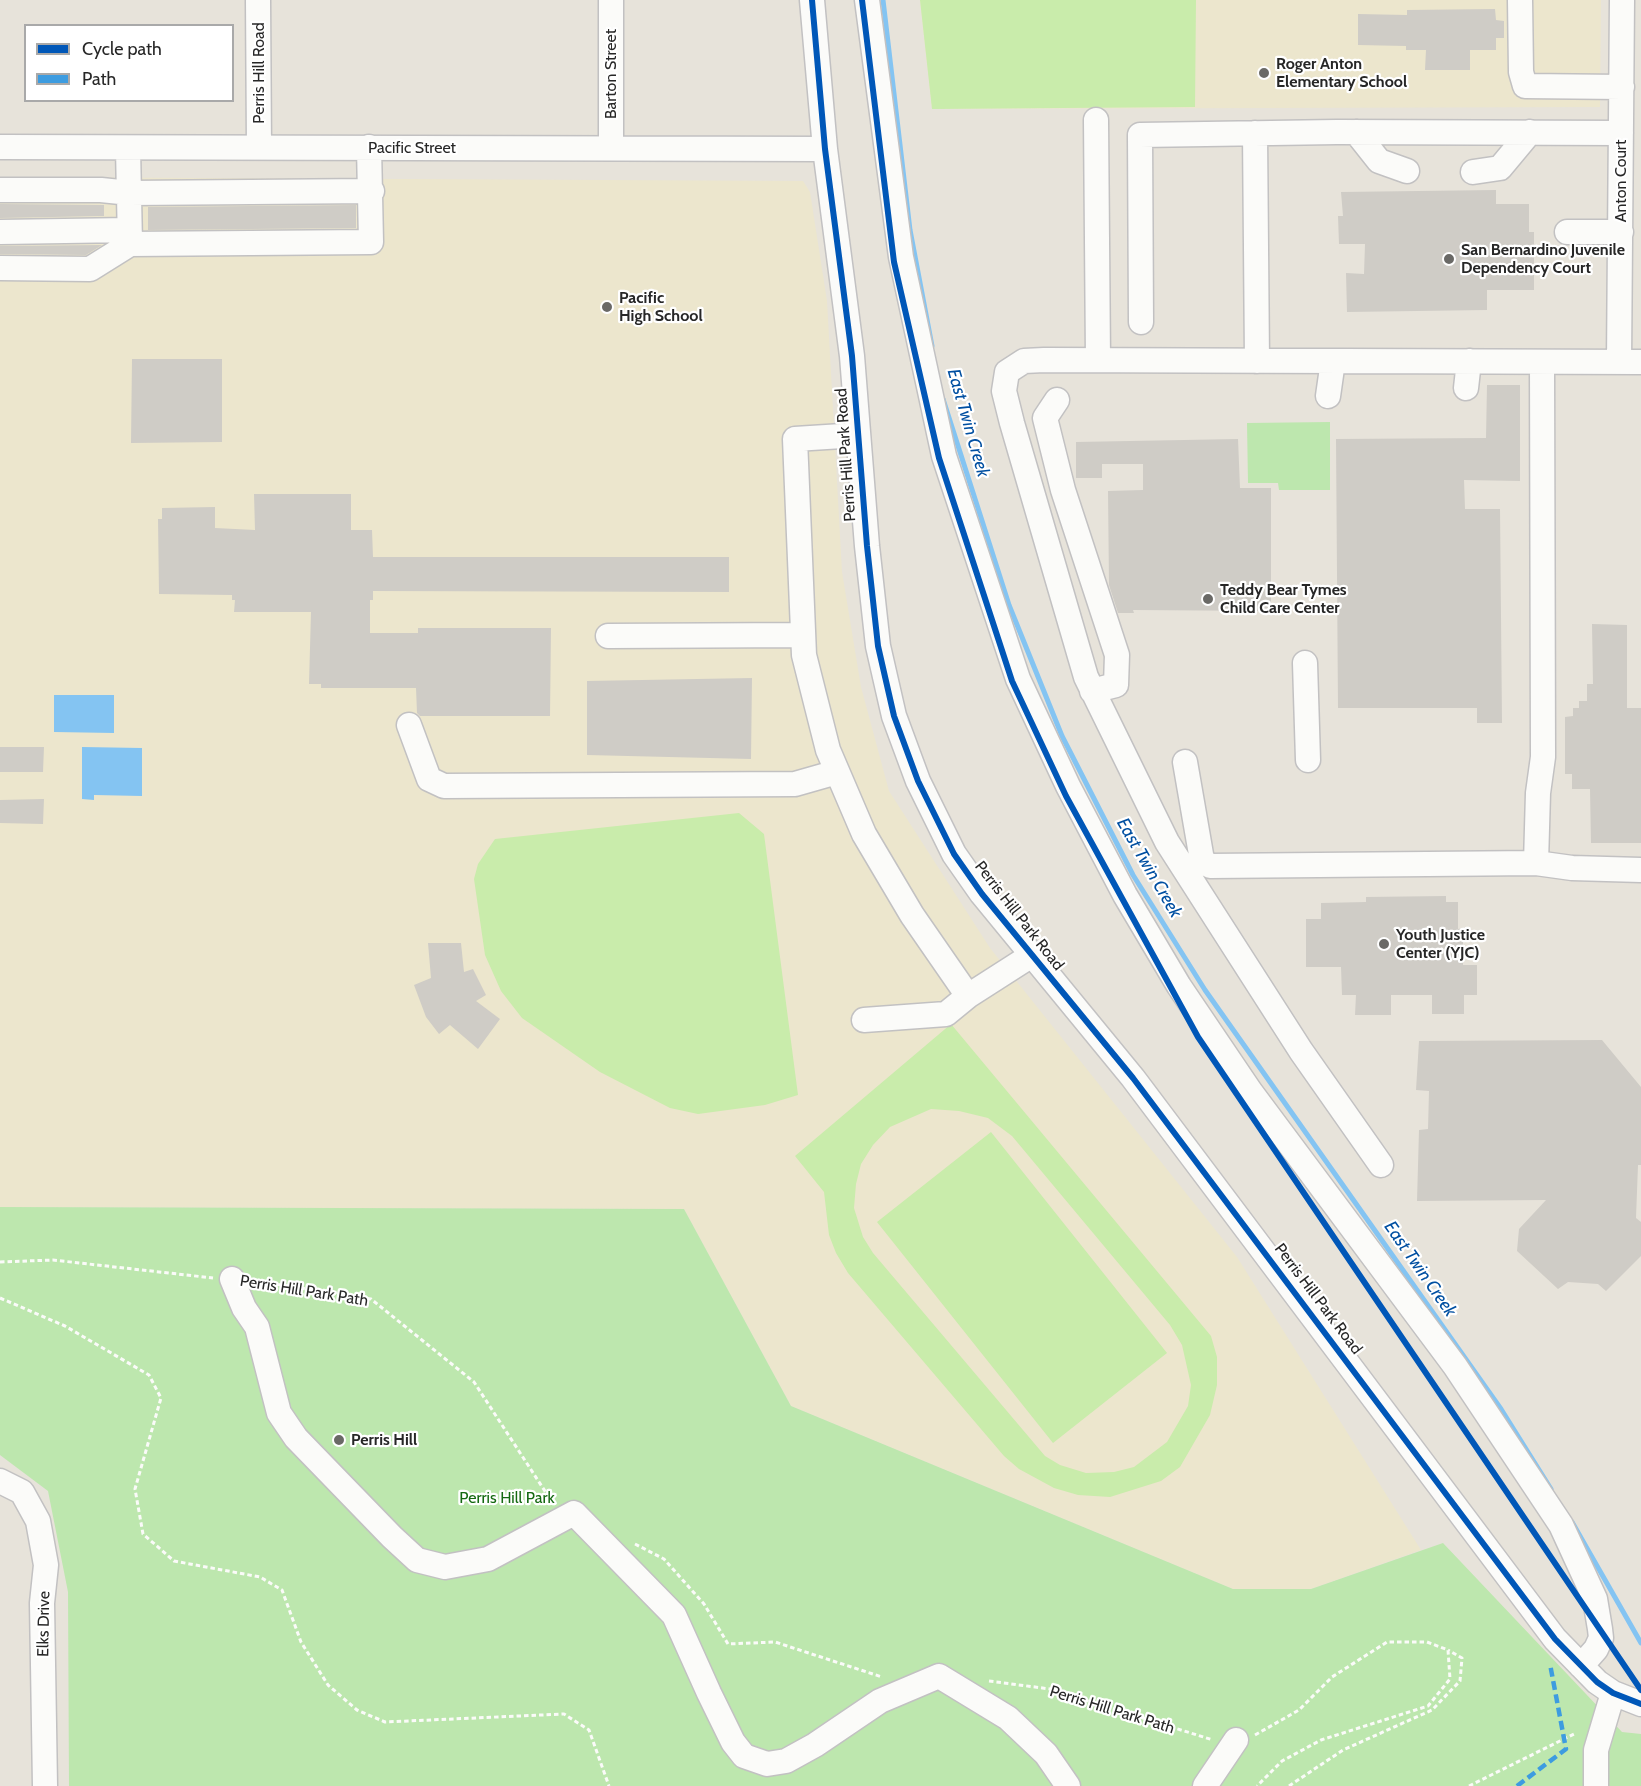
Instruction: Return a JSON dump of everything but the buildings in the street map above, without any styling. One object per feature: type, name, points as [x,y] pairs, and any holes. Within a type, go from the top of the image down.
[{"type":"street","name":"Perris Hill Road","points":[[258,0],[259,147]]},
{"type":"street","name":"Barton Street","points":[[611,0],[611,148]]},
{"type":"street","name":"Perris Hill Park Road","points":[[812,0],[825,149],[852,356],[878,646],[894,716],[918,781],[954,854],[982,894],[1140,1087],[1555,1639],[1597,1680]]},
{"type":"street","points":[[867,0],[901,257],[944,456],[1018,679],[1073,796],[1125,895],[1179,986],[1251,1090],[1455,1366],[1561,1525],[1595,1599],[1600,1629],[1601,1638],[1596,1649],[1596,1786]]},
{"type":"street","points":[[1520,0],[1521,72],[1525,86],[1622,87]]},
{"type":"street","name":"Anton Court","points":[[1622,0],[1622,132],[1631,181],[1621,232],[1630,362]]},
{"type":"street","points":[[1096,120],[1098,360]]},
{"type":"street","points":[[1356,132],[1379,161],[1407,171]]},
{"type":"street","points":[[1473,172],[1500,168],[1530,132]]},
{"type":"street","points":[[1141,322],[1140,135],[1622,132]]},
{"type":"street","points":[[1255,133],[1257,360]]},
{"type":"street","name":"Pacific Street","points":[[0,147],[825,149]]},
{"type":"street","points":[[0,232],[371,242],[372,191],[369,147]]},
{"type":"street","points":[[128,148],[130,237]]},
{"type":"street","points":[[0,190],[100,190],[130,193],[372,191]]},
{"type":"street","points":[[1568,232],[1621,232]]},
{"type":"street","points":[[0,268],[90,268],[130,237]]},
{"type":"street","points":[[1382,1165],[1301,1051],[1167,842],[1092,691],[1037,510],[1004,391],[1007,372],[1024,361],[1630,362]]},
{"type":"street","points":[[1328,396],[1333,361]]},
{"type":"street","points":[[1466,388],[1469,361]]},
{"type":"street","points":[[1536,863],[1538,793],[1544,757],[1542,362]]},
{"type":"street","points":[[1057,400],[1045,418],[1063,489],[1117,655],[1116,685],[1092,691]]},
{"type":"street","points":[[858,435],[795,439],[803,634],[810,686],[828,750],[864,834],[912,915],[968,996]]},
{"type":"street","points":[[1037,510],[1063,489]]},
{"type":"street","points":[[608,636],[803,634]]},
{"type":"street","points":[[1305,663],[1308,760]]},
{"type":"street","points":[[409,725],[429,779],[444,786],[795,784],[837,772]]},
{"type":"street","points":[[1185,762],[1202,860],[1210,866],[1536,863],[1572,868],[1641,870]]},
{"type":"street","points":[[864,1020],[946,1014],[968,996],[1032,955]]},
{"type":"street","points":[[232,1280],[244,1308],[257,1327],[279,1413],[296,1438],[417,1560],[445,1567],[488,1559],[574,1513],[674,1615],[733,1742],[744,1756],[767,1764],[786,1761],[815,1745],[880,1701],[939,1676],[1008,1718],[1046,1754],[1068,1786]]},
{"type":"street","name":"Elks Drive","points":[[0,1481],[22,1492],[38,1521],[46,1565],[42,1603],[45,1786]]},
{"type":"street","points":[[1597,1680],[1639,1704]]},
{"type":"street","points":[[1205,1786],[1236,1740]]},
{"type":"path","points":[[0,1298],[65,1326],[149,1375],[161,1398],[135,1489],[143,1534],[174,1561],[260,1576],[282,1590],[301,1642],[328,1685],[357,1710],[385,1722],[564,1714],[590,1730],[609,1786]]},
{"type":"path","points":[[626,1539],[664,1559],[704,1604],[728,1644],[775,1642],[885,1678]]},
{"type":"path","points":[[1257,1786],[1282,1761],[1321,1740],[1428,1706],[1450,1679],[1448,1650]]},
{"type":"path","points":[[1289,1786],[1343,1750],[1432,1710],[1460,1681],[1462,1658],[1448,1650]]},
{"type":"path","points":[[1468,1786],[1574,1734]]},
{"type":"shaded area","name":"Roger Anton Elementary School","points":[[920,0],[1601,0],[1600,107],[932,109]]},
{"type":"shaded area","name":"Pacific High School","points":[[0,177],[803,181],[810,192],[827,301],[842,572],[861,687],[889,791],[990,948],[1237,1257],[1421,1550],[1311,1589],[1233,1589],[791,1406],[684,1209],[0,1207]]},
{"type":"green space","points":[[920,0],[1196,0],[1195,107],[932,109]]},
{"type":"green space","points":[[1330,422],[1330,490],[1279,490],[1278,483],[1248,483],[1247,423]]},
{"type":"green space","points":[[739,813],[764,834],[798,1095],[765,1105],[698,1114],[670,1108],[600,1072],[522,1018],[501,991],[485,955],[474,879],[478,864],[495,839]]},
{"type":"green space","points":[[951,1024],[1211,1336],[1217,1357],[1217,1385],[1210,1415],[1180,1467],[1161,1481],[1110,1497],[1078,1495],[1054,1488],[1019,1469],[1004,1456],[848,1273],[829,1235],[824,1192],[795,1156]],"holes":[[[931,1109],[959,1111],[988,1118],[1012,1136],[1170,1325],[1182,1345],[1191,1385],[1188,1406],[1167,1442],[1134,1467],[1114,1472],[1086,1473],[1060,1465],[1045,1456],[873,1253],[863,1237],[854,1208],[856,1184],[861,1164],[873,1145],[890,1127]]]},
{"type":"green space","points":[[991,1132],[1167,1353],[1053,1443],[877,1222]]},
{"type":"green space","name":"Perris Hill Park","points":[[0,1207],[684,1209],[791,1406],[1233,1589],[1311,1589],[1443,1543],[1622,1732],[1641,1734],[1641,1786],[69,1786],[68,1592],[48,1491],[0,1455]]},
{"type":"water","points":[[54,695],[114,695],[114,733],[54,732]]},
{"type":"water","points":[[82,747],[142,748],[142,796],[94,795],[94,800],[82,799]]},
{"type":"waterway","name":"East Twin Creek","points":[[883,0],[910,230],[932,346]]},
{"type":"waterway","name":"East Twin Creek","points":[[943,399],[1009,605],[1062,736],[1133,875],[1205,990],[1501,1409],[1551,1489]]},
{"type":"waterway","name":"East Twin Creek","points":[[1572,1522],[1641,1643]]},
{"type":"marked path","points":[[1517,1786],[1566,1749],[1550,1664]]},
{"type":"cycle path","points":[[812,0],[825,149],[852,356],[867,546],[878,646],[894,716],[918,781],[954,854],[982,894],[1133,1078],[1555,1639],[1597,1682],[1613,1693],[1641,1704]]},
{"type":"cycle path","points":[[862,0],[894,262],[939,458],[1012,681],[1066,796],[1198,1037],[1641,1690]]},
{"type":"place","name":"Roger Anton Elementary School","points":[[1264,73]]},
{"type":"place","name":"San Bernardino Juvenile Dependency Court","points":[[1449,259]]},
{"type":"place","name":"Pacific High School","points":[[607,307]]},
{"type":"place","name":"Teddy Bear Tymes Child Care Center","points":[[1208,599]]},
{"type":"place","name":"Youth Justice Center (YJC)","points":[[1384,944]]},
{"type":"place","name":"Perris Hill","points":[[339,1440]]}]
